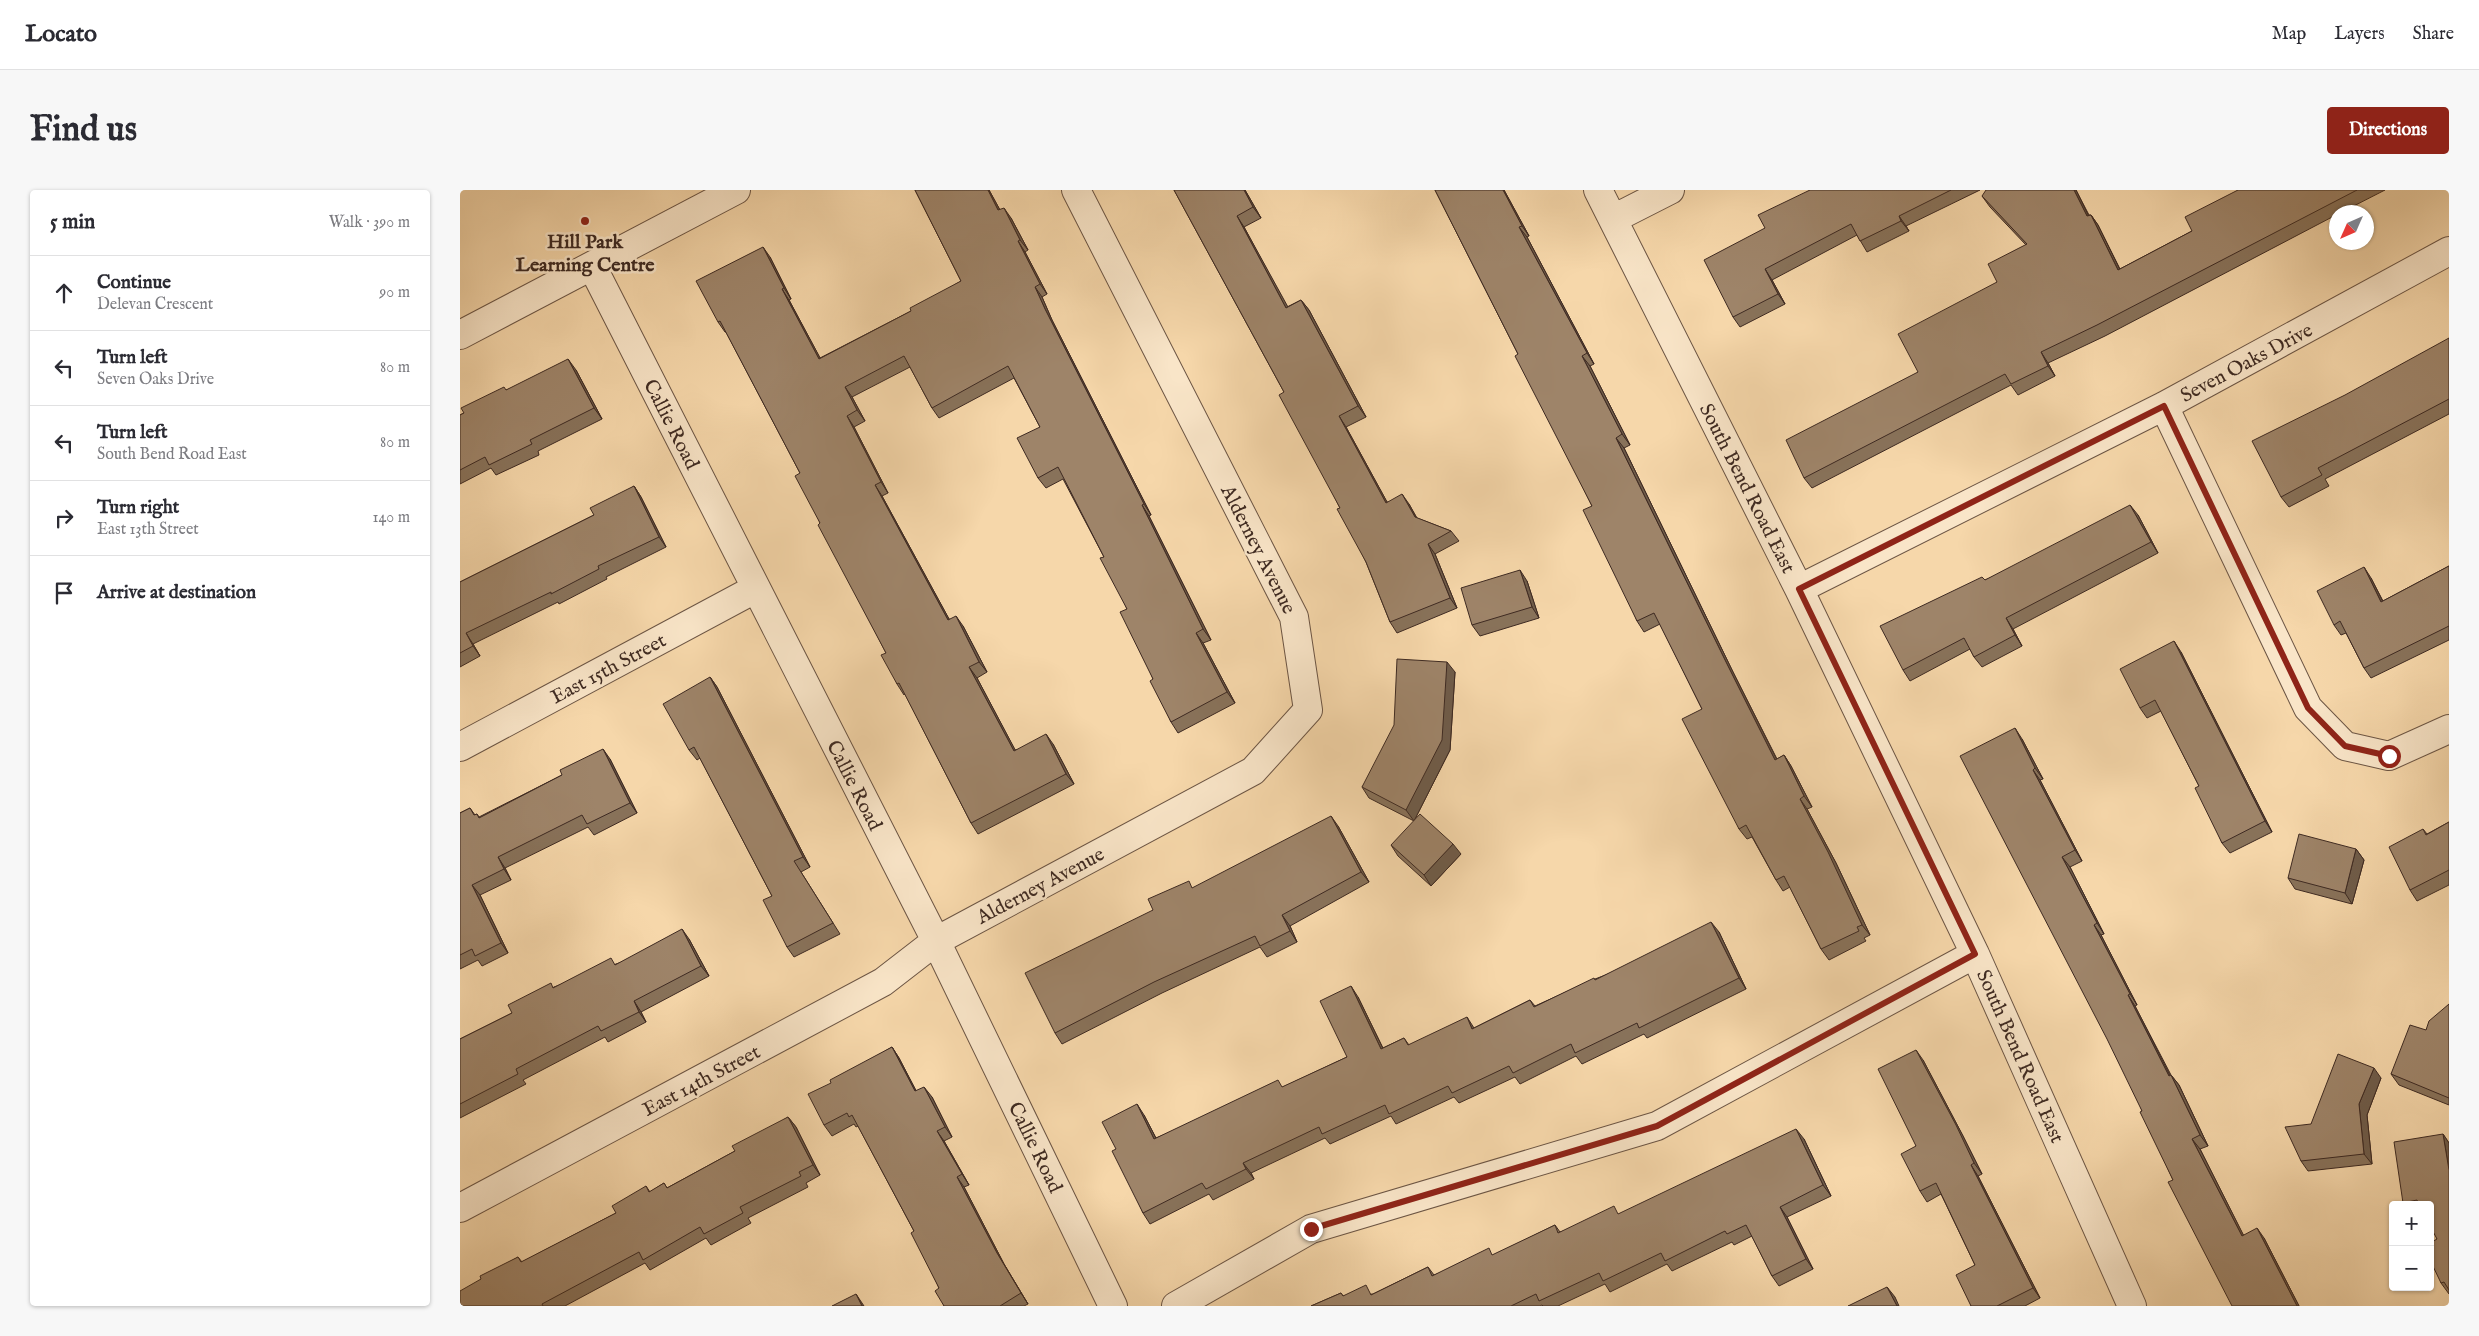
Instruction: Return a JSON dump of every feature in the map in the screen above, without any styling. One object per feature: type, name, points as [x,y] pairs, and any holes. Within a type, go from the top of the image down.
[{"type":"street","points":[[460,335],[736,190]]},
{"type":"street","name":"Alderney Avenue","points":[[936,941],[1253,771],[1308,710],[1294,617],[1076,190]]},
{"type":"street","name":"South Bend Road East","points":[[1598,190],[1799,589],[1975,954],[2132,1306]]},
{"type":"street","points":[[1613,220],[1670,190]]},
{"type":"street","name":"Seven Oaks Drive","points":[[1799,589],[2164,406],[2449,252]]},
{"type":"street","name":"Callie Road","points":[[592,266],[936,941],[1113,1306]]},
{"type":"street","points":[[2164,406],[2308,708],[2345,746],[2389,756],[2449,729]]},
{"type":"street","name":"East 15th Street","points":[[460,747],[755,589]]},
{"type":"street","name":"East 14th Street","points":[[460,1208],[883,982],[936,941]]},
{"type":"street","points":[[1176,1306],[1311,1229],[1657,1126],[1975,954]]},
{"type":"building","points":[[915,190],[988,190],[998,210],[1004,208],[1040,284],[1035,287],[1045,309],[1144,504],[1142,505],[1203,629],[1196,633],[1227,692],[1171,722],[1150,681],[1153,679],[1120,612],[1127,609],[1100,558],[1104,557],[1058,467],[1038,478],[1017,438],[1040,427],[1008,366],[932,408],[904,356],[845,387],[857,410],[847,416],[881,482],[875,485],[948,620],[956,616],[979,662],[969,667],[1014,751],[1046,734],[1066,774],[971,823],[899,683],[897,684],[881,655],[886,653],[818,525],[820,523],[795,476],[800,473],[720,321],[718,322],[696,281],[763,247],[784,288],[782,289],[819,359],[911,311],[910,308],[961,281]]},
{"type":"building","points":[[1174,190],[1244,190],[1253,207],[1237,216],[1286,308],[1301,300],[1358,406],[1339,416],[1386,503],[1402,494],[1415,517],[1451,531],[1428,544],[1450,598],[1390,622],[1366,562],[1337,509],[1340,508],[1279,395],[1284,392]]},
{"type":"building","points":[[1435,190],[1503,190],[1522,226],[1519,227],[1587,353],[1582,356],[1622,434],[1616,438],[1726,662],[1775,760],[1784,755],[1804,796],[1800,799],[1828,852],[1862,925],[1857,927],[1859,931],[1821,949],[1784,876],[1776,880],[1746,825],[1739,829],[1682,719],[1702,709],[1654,613],[1637,621],[1583,510],[1592,506],[1515,356],[1518,354]]},
{"type":"building","points":[[1810,190],[1951,190],[1899,216],[1901,221],[1860,241],[1851,224],[1765,269],[1778,294],[1733,317],[1704,260],[1765,228],[1758,215]]},
{"type":"building","points":[[1986,190],[2074,190],[2087,216],[2091,215],[2118,270],[2192,231],[2185,217],[2238,190],[2357,190],[2097,325],[2041,352],[2048,366],[2011,384],[2005,374],[1804,478],[1786,440],[1918,372],[1898,334],[1997,282],[1988,264],[2027,244],[1982,196]]},
{"type":"building","points":[[2449,338],[2449,399],[2318,468],[2322,475],[2281,497],[2252,441],[2345,395]]},
{"type":"building","points":[[568,359],[594,408],[530,440],[532,444],[489,465],[485,457],[460,470],[460,415],[464,413],[461,408],[504,387],[506,390]]},
{"type":"building","points":[[634,486],[659,537],[598,566],[599,569],[551,594],[551,592],[466,633],[473,646],[460,653],[460,582],[594,515],[590,508]]},
{"type":"building","points":[[2130,505],[2151,542],[2006,618],[2015,635],[1974,657],[1964,638],[1903,670],[1880,626],[1982,577],[1985,580]]},
{"type":"building","points":[[2449,566],[2449,626],[2364,668],[2340,621],[2334,625],[2317,591],[2364,567],[2381,602]]},
{"type":"building","points":[[1520,570],[1532,607],[1472,625],[1461,588]]},
{"type":"building","points":[[2174,641],[2265,821],[2222,843],[2195,788],[2199,786],[2155,700],[2140,708],[2120,669]]},
{"type":"building","points":[[1397,659],[1447,662],[1442,740],[1406,810],[1362,787],[1394,725]]},
{"type":"building","points":[[710,677],[803,857],[794,861],[833,923],[787,947],[763,900],[772,896],[694,747],[689,750],[663,704]]},
{"type":"building","points":[[2015,728],[2035,768],[2033,770],[2075,850],[2062,857],[2097,923],[2094,925],[2130,994],[2128,995],[2169,1076],[2171,1075],[2200,1135],[2192,1139],[2242,1236],[2257,1228],[2297,1306],[2232,1306],[2168,1182],[2173,1180],[2107,1039],[1960,756]]},
{"type":"building","points":[[603,749],[630,803],[587,824],[582,815],[498,857],[504,869],[472,885],[501,943],[475,956],[472,949],[460,955],[460,813],[470,808],[474,815],[477,814],[479,818],[562,775],[560,770]]},
{"type":"building","points":[[1420,814],[1453,844],[1424,875],[1391,845]]},
{"type":"building","points":[[1331,816],[1361,872],[1282,915],[1290,931],[1260,946],[1255,936],[1154,982],[1055,1033],[1025,973],[1153,910],[1148,899],[1189,881],[1192,888]]},
{"type":"building","points":[[2449,822],[2449,870],[2410,890],[2389,847],[2423,829],[2426,835]]},
{"type":"building","points":[[2299,834],[2356,849],[2345,893],[2288,878]]},
{"type":"building","points":[[1711,922],[1739,978],[1639,1028],[1637,1023],[1575,1053],[1571,1044],[1513,1073],[1509,1066],[1452,1093],[1448,1086],[1389,1114],[1385,1105],[1322,1134],[1319,1127],[1243,1163],[1246,1169],[1206,1189],[1202,1183],[1143,1213],[1112,1151],[1116,1149],[1102,1122],[1137,1104],[1154,1139],[1278,1080],[1282,1087],[1347,1057],[1320,1001],[1351,986],[1381,1049],[1404,1038],[1408,1045],[1467,1017],[1472,1029],[1530,1000],[1534,1007],[1594,978],[1595,980]]},
{"type":"building","points":[[682,929],[701,966],[634,1001],[639,1012],[601,1031],[598,1026],[516,1069],[518,1074],[460,1104],[460,1039],[512,1013],[508,1005],[551,983],[553,988],[611,958],[615,965]]},
{"type":"building","points":[[2449,1004],[2449,1098],[2391,1074],[2410,1025],[2426,1030],[2429,1021]]},
{"type":"building","points":[[892,1047],[915,1091],[924,1087],[945,1127],[937,1131],[962,1174],[957,1177],[997,1253],[1021,1293],[1000,1306],[944,1306],[935,1291],[939,1288],[911,1233],[914,1231],[852,1115],[849,1117],[847,1113],[824,1125],[808,1094],[831,1083],[830,1080]]},
{"type":"building","points":[[1916,1050],[1956,1125],[1974,1163],[1971,1165],[2033,1288],[1997,1306],[1971,1306],[1956,1275],[1975,1265],[1936,1183],[1920,1191],[1901,1154],[1916,1146],[1878,1069]]},
{"type":"building","points":[[2338,1054],[2374,1068],[2359,1104],[2364,1154],[2301,1161],[2285,1127],[2311,1124]]},
{"type":"building","points":[[788,1117],[813,1165],[799,1172],[801,1176],[740,1207],[743,1213],[704,1234],[700,1227],[643,1260],[639,1252],[542,1304],[543,1306],[460,1306],[460,1291],[481,1279],[480,1276],[518,1257],[521,1262],[616,1213],[612,1206],[646,1186],[649,1192],[664,1183],[667,1188],[735,1151],[732,1146]]},
{"type":"building","points":[[1796,1129],[1823,1185],[1780,1207],[1806,1259],[1772,1276],[1746,1225],[1727,1234],[1725,1231],[1665,1261],[1661,1253],[1603,1281],[1599,1273],[1539,1301],[1536,1294],[1511,1306],[1311,1306],[1341,1293],[1343,1296],[1366,1285],[1371,1295],[1428,1267],[1432,1276],[1489,1248],[1492,1255],[1555,1225],[1558,1233],[1614,1206],[1618,1214]]},
{"type":"building","points":[[2443,1134],[2449,1170],[2449,1290],[2444,1282],[2441,1283],[2434,1268],[2434,1241],[2437,1239],[2434,1233],[2434,1201],[2403,1201],[2394,1142]]},
{"type":"building","points":[[1887,1287],[1897,1306],[1848,1306]]},
{"type":"building","points":[[856,1294],[862,1306],[832,1306]]},
{"type":"place","name":"Hill Park Learning Centre","points":[[585,221]]},
{"type":"route","points":[[1311,1229],[1657,1126],[1975,954],[1799,589],[2164,406],[2308,708],[2345,746],[2389,756]]}]
